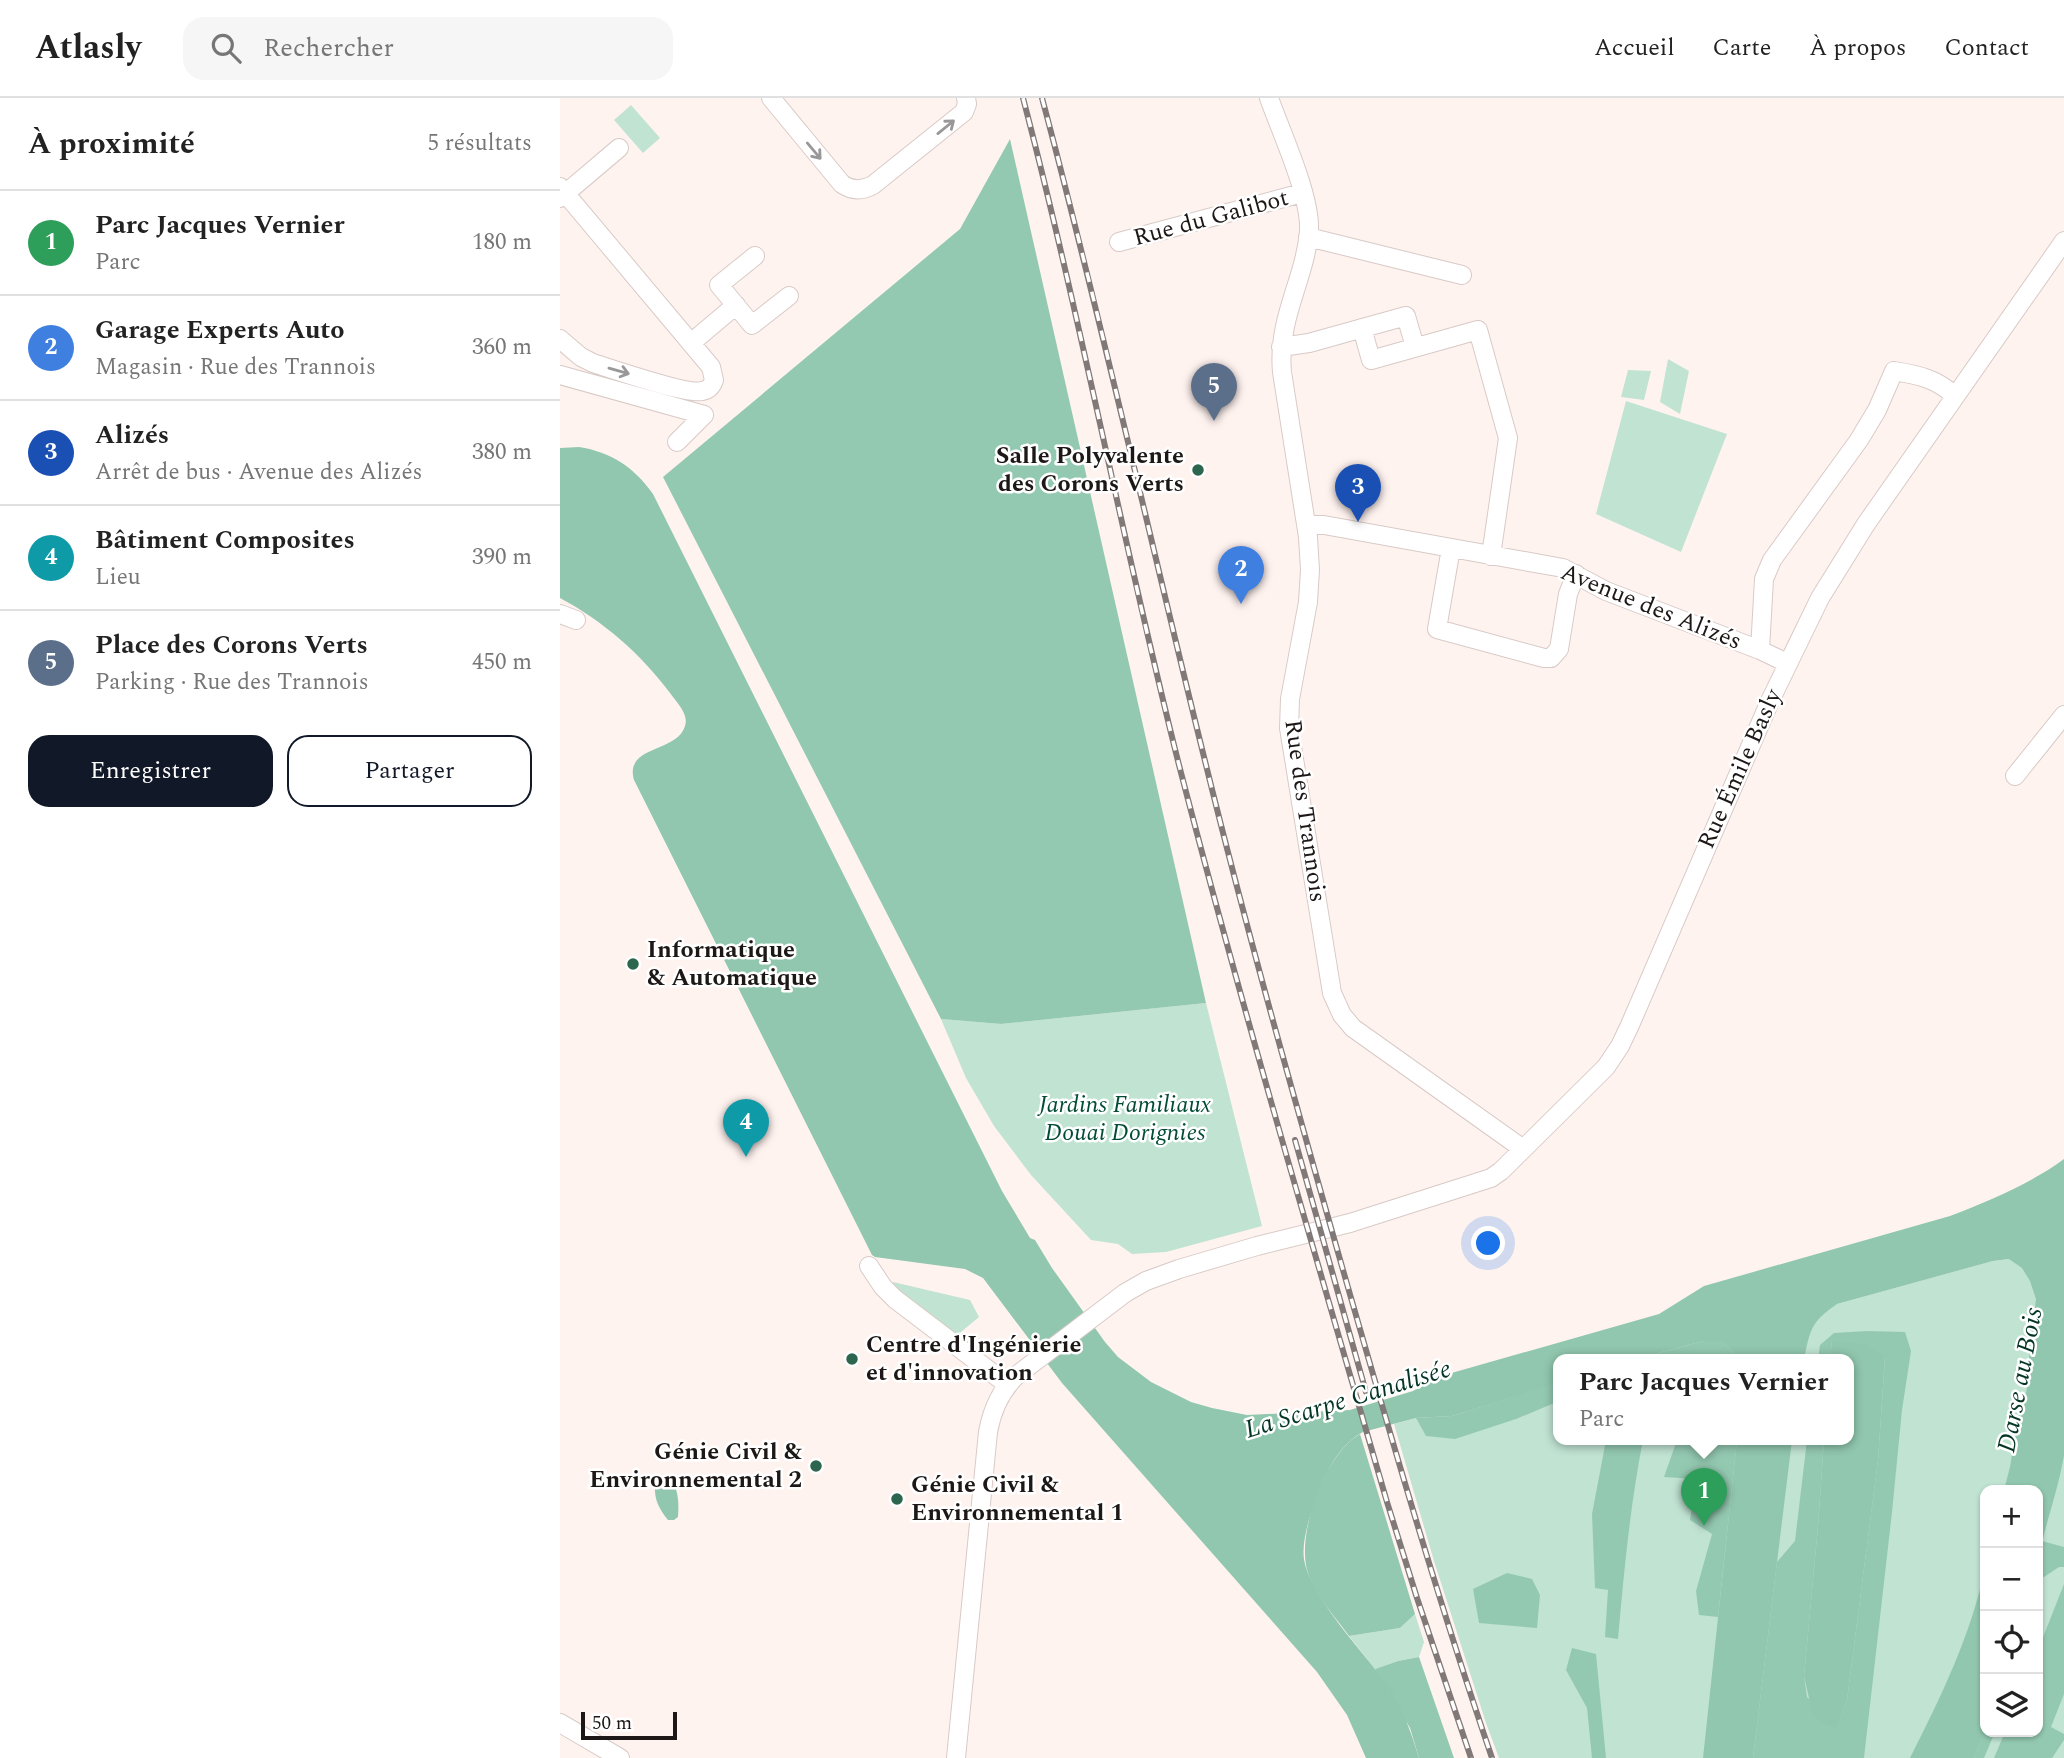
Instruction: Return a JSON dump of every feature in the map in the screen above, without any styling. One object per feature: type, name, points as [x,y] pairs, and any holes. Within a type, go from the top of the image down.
[{"type":"street","points":[[771,98],[842,184],[858,190],[873,185],[964,112],[966,98]]},
{"type":"street","name":"Rue des Trannois","points":[[1269,98],[1303,193],[1308,218],[1308,237],[1284,325],[1281,347],[1282,372],[1306,525],[1310,570],[1308,602],[1290,699],[1289,728],[1330,984],[1335,1002],[1353,1028],[1522,1149]]},
{"type":"street","points":[[560,339],[581,357],[593,363],[691,392],[706,390],[713,384],[713,372],[691,343],[562,193],[619,148]]},
{"type":"street","name":"Rue du Galibot","points":[[1119,242],[1303,193]]},
{"type":"street","points":[[1308,237],[1462,275]]},
{"type":"street","name":"Rue Émile Basly","points":[[1008,1385],[1125,1293],[1156,1277],[1257,1246],[1302,1237],[1364,1219],[1485,1181],[1501,1171],[1600,1073],[1620,1046],[1787,663],[1814,610],[1843,559],[2064,241]]},
{"type":"street","points":[[755,256],[719,285],[752,325],[789,296]]},
{"type":"street","points":[[691,343],[736,305]]},
{"type":"street","points":[[1281,347],[1309,343],[1406,316],[1415,347]]},
{"type":"street","points":[[1362,328],[1371,360],[1478,330],[1508,438],[1491,556]]},
{"type":"street","name":"Rue Émile Basly","points":[[1760,650],[1764,585],[1772,560],[1865,432],[1894,371],[1931,379],[1955,396]]},
{"type":"street","points":[[560,375],[704,415],[677,442]]},
{"type":"street","name":"Avenue des Alizés","points":[[1306,525],[1324,525],[1563,568],[1614,594],[1787,663]]},
{"type":"street","points":[[1451,548],[1437,629],[1544,658],[1551,658],[1559,649],[1569,594],[1576,574]]},
{"type":"street","points":[[2015,776],[2064,715]]},
{"type":"street","points":[[869,1266],[883,1287],[895,1298],[1008,1385],[994,1409],[988,1432],[956,1758]]},
{"type":"street","points":[[560,1723],[620,1758]]},
{"type":"green space","points":[[631,105],[660,138],[643,153],[614,120]]},
{"type":"green space","points":[[1668,359],[1689,371],[1680,414],[1660,402]]},
{"type":"green space","points":[[1628,370],[1651,371],[1644,400],[1621,397]]},
{"type":"green space","points":[[1626,401],[1727,434],[1681,552],[1596,514]]},
{"type":"green space","name":"Jardins Familiaux Douai Dorignies","points":[[1206,1003],[1262,1226],[1166,1252],[1132,1254],[1118,1244],[1091,1240],[1031,1175],[994,1126],[966,1078],[941,1019],[1001,1024]]},
{"type":"green space","points":[[2064,1237],[2064,1758],[1499,1758],[1434,1561],[1394,1424],[1416,1418],[1452,1416],[1553,1385],[1553,1445],[1854,1445],[1854,1354],[1655,1354],[1993,1261],[2009,1259]]},
{"type":"green space","points":[[893,1282],[970,1300],[979,1317],[955,1337],[894,1290]]},
{"type":"green space","points":[[1415,1614],[1424,1642],[1419,1657],[1375,1669],[1349,1636],[1400,1628]]},
{"type":"shaded area","points":[[1010,139],[1206,1003],[1001,1024],[941,1019],[663,477],[960,229]]},
{"type":"shaded area","points":[[560,448],[591,449],[621,462],[638,476],[653,494],[1002,1191],[1030,1238],[1035,1240],[1105,1342],[1118,1357],[1151,1382],[1191,1402],[1247,1415],[1350,1410],[1413,1391],[1441,1376],[1659,1314],[1704,1286],[1950,1216],[2023,1184],[2064,1159],[2064,1455],[2043,1540],[2043,1485],[2005,1485],[2021,1399],[2026,1393],[2030,1371],[2028,1367],[2036,1299],[2022,1268],[2009,1259],[1993,1261],[1837,1304],[1813,1327],[1805,1354],[1734,1354],[1721,1341],[1703,1341],[1655,1354],[1553,1354],[1553,1385],[1452,1416],[1416,1418],[1363,1432],[1343,1448],[1325,1478],[1311,1512],[1304,1542],[1304,1559],[1308,1573],[1326,1606],[1392,1692],[1406,1720],[1419,1758],[1366,1758],[1347,1715],[1317,1672],[1062,1383],[983,1278],[965,1269],[872,1255],[634,780],[633,769],[637,761],[680,735],[686,722],[684,713],[659,679],[634,652],[591,617],[560,598]]},
{"type":"shaded area","points":[[1905,1332],[1911,1351],[1902,1410],[1864,1758],[1753,1758],[1777,1562],[1795,1541],[1806,1445],[1824,1445],[1804,1676],[1807,1697],[1837,1727],[1847,1700],[1878,1460],[1885,1357],[1832,1341],[1831,1354],[1819,1354],[1820,1345],[1834,1333]]},
{"type":"shaded area","points":[[1703,1341],[1721,1341],[1734,1354],[1655,1354]]},
{"type":"shaded area","points":[[1832,1341],[1866,1344],[1885,1356],[1878,1460],[1847,1700],[1837,1728],[1822,1723],[1813,1716],[1804,1676],[1824,1445],[1854,1445],[1854,1354],[1831,1354]]},
{"type":"shaded area","points":[[1553,1384],[1553,1404],[1455,1439],[1426,1436],[1416,1418],[1452,1416]]},
{"type":"shaded area","points":[[1360,1434],[1415,1614],[1400,1628],[1349,1636],[1320,1598],[1311,1581],[1305,1557],[1306,1538],[1316,1497],[1325,1477],[1347,1444]]},
{"type":"shaded area","points":[[1605,1445],[1642,1445],[1631,1514],[1618,1639],[1605,1637],[1608,1590],[1595,1588],[1592,1514]]},
{"type":"shaded area","points":[[1675,1445],[1736,1445],[1718,1617],[1699,1615],[1696,1591],[1712,1534],[1690,1520],[1693,1501],[1707,1493],[1695,1479],[1664,1477]]},
{"type":"shaded area","points":[[1736,1445],[1791,1445],[1753,1758],[1703,1758]]},
{"type":"shaded area","points":[[668,1477],[678,1496],[678,1517],[674,1520],[668,1520],[664,1515],[655,1492],[655,1481]]},
{"type":"shaded area","points":[[2043,1541],[2064,1547],[2064,1567],[2059,1567],[2044,1577]]},
{"type":"shaded area","points":[[1507,1573],[1532,1579],[1540,1595],[1537,1628],[1479,1623],[1473,1589]]},
{"type":"shaded area","points":[[2064,1584],[2064,1694],[2051,1727],[2064,1734],[2064,1740],[2052,1758],[1994,1758],[2003,1737],[2043,1737],[2043,1637]]},
{"type":"shaded area","points":[[1980,1589],[1980,1737],[1983,1737],[1974,1758],[1910,1758],[1944,1689]]},
{"type":"shaded area","points":[[1572,1648],[1596,1654],[1606,1758],[1592,1758],[1587,1708],[1566,1670]]},
{"type":"shaded area","points":[[1419,1657],[1454,1758],[1419,1758],[1410,1728],[1375,1669]]},
{"type":"shaded area","points":[[1983,1737],[1993,1737],[1984,1758],[1974,1758]]},
{"type":"railway","points":[[1023,98],[1064,264],[1139,599],[1203,858],[1387,1502],[1471,1758]]},
{"type":"railway","points":[[1042,98],[1254,953],[1396,1454],[1492,1758]]},
{"type":"railway","points":[[1295,1140],[1366,1392]]},
{"type":"place","name":"Place des Corons Verts","points":[[1214,421]]},
{"type":"place","name":"Salle Polyvalente des Corons Verts","points":[[1198,470]]},
{"type":"place","name":"Alizés","points":[[1358,522]]},
{"type":"place","name":"Garage Experts Auto","points":[[1241,604]]},
{"type":"place","name":"Informatique & Automatique","points":[[633,964]]},
{"type":"place","name":"Bâtiment Composites","points":[[746,1157]]},
{"type":"place","name":"Centre d'Ingénierie et d'innovation","points":[[852,1359]]},
{"type":"place","name":"Génie Civil & Environnemental 2","points":[[816,1466]]},
{"type":"place","name":"Génie Civil & Environnemental 1","points":[[897,1499]]},
{"type":"place","name":"Parc Jacques Vernier","points":[[1704,1526]]},
{"type":"water label","name":"Darse au Bois","points":[[2020,1380]]},
{"type":"water label","name":"La Scarpe Canalisée","points":[[1348,1399]]}]
